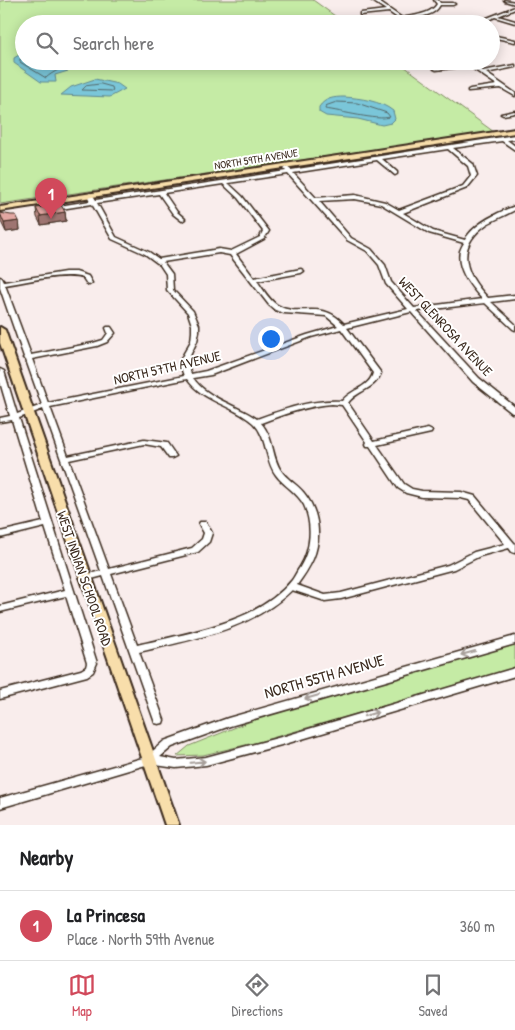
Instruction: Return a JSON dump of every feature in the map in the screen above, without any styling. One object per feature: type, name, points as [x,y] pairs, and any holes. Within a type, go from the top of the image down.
[{"type":"main road","name":"NORTH 59TH AVENUE","points":[[0,209],[92,198],[286,169],[515,132]]},
{"type":"main road","name":"WEST INDIAN SCHOOL ROAD","points":[[0,330],[84,578],[172,825]]},
{"type":"street","points":[[373,0],[395,15]]},
{"type":"street","points":[[506,0],[515,3]]},
{"type":"street","points":[[378,3],[388,2]]},
{"type":"street","points":[[421,15],[436,9],[438,2],[453,4]]},
{"type":"street","points":[[497,15],[515,8]]},
{"type":"street","points":[[361,14],[388,10]]},
{"type":"street","points":[[500,18],[515,22]]},
{"type":"street","points":[[500,38],[515,41]]},
{"type":"street","points":[[500,69],[515,66]]},
{"type":"street","points":[[479,70],[514,93]]},
{"type":"street","points":[[482,72],[493,70]]},
{"type":"street","points":[[470,90],[502,86]]},
{"type":"street","points":[[503,114],[515,112]]},
{"type":"street","name":"NORTH 59TH AVENUE","points":[[61,206],[92,198],[224,182],[286,169],[378,158],[515,137]]},
{"type":"street","points":[[503,139],[515,148]]},
{"type":"street","points":[[400,212],[465,187],[474,176],[471,165],[450,147]]},
{"type":"street","points":[[378,158],[395,173]]},
{"type":"street","name":"WEST GLENROSA AVENUE","points":[[286,169],[349,239],[369,250],[382,265],[388,283],[476,380],[515,411]]},
{"type":"street","points":[[159,261],[219,251],[232,253],[262,238],[266,234],[240,197],[224,182]]},
{"type":"street","points":[[160,191],[175,213],[182,219]]},
{"type":"street","points":[[315,200],[343,196],[364,198],[382,203],[431,232],[466,242]]},
{"type":"street","points":[[92,198],[114,238],[140,249],[159,261],[169,274],[170,290],[188,306],[195,319],[194,340],[183,362],[189,377],[204,394],[233,406],[256,422],[270,446],[274,466],[305,501],[314,527],[312,554],[301,576],[292,587],[272,604],[247,618],[133,650]]},
{"type":"street","points":[[515,208],[482,225],[466,242],[462,258],[464,272],[484,300],[515,328]]},
{"type":"street","points":[[232,253],[277,309],[328,314],[341,327],[377,374],[372,383],[352,394],[344,403]]},
{"type":"street","points":[[253,280],[301,271]]},
{"type":"street","points":[[1,282],[71,274],[86,277],[89,283]]},
{"type":"street","name":"WEST INDIAN SCHOOL ROAD","points":[[1,282],[159,720]]},
{"type":"street","name":"NORTH 57TH AVENUE","points":[[0,420],[15,417],[45,406],[216,371],[309,336],[341,327],[413,310],[515,297]]},
{"type":"street","points":[[27,358],[101,343],[112,333],[109,328]]},
{"type":"street","name":"WEST INDIAN SCHOOL ROAD","points":[[0,371],[92,664],[90,669],[84,673],[0,695]]},
{"type":"street","points":[[256,422],[312,403],[324,401],[344,403]]},
{"type":"street","points":[[292,587],[325,598],[341,596],[451,567],[477,554],[513,547],[472,498],[461,495],[422,494],[409,491],[401,486],[370,444],[344,403]]},
{"type":"street","points":[[370,444],[428,431]]},
{"type":"street","points":[[64,459],[144,442],[164,445],[172,456]]},
{"type":"street","points":[[0,535],[47,524]]},
{"type":"street","points":[[84,578],[194,550],[206,540],[208,533],[203,524]]},
{"type":"street","points":[[0,609],[70,592]]},
{"type":"street","name":"NORTH 55TH AVENUE","points":[[0,803],[149,760],[168,744],[228,722],[515,640]]},
{"type":"street","name":"NORTH 55TH AVENUE","points":[[149,760],[176,764],[206,761],[515,672]]},
{"type":"green space","points":[[313,0],[334,15],[15,15],[15,70],[409,70],[494,132],[0,204],[0,1]]},
{"type":"green space","points":[[515,644],[515,668],[258,742],[203,755],[177,756],[189,746],[266,715]]},
{"type":"water","points":[[24,70],[69,70],[55,75],[56,82],[41,82]]},
{"type":"water","points":[[95,79],[118,84],[125,89],[110,97],[61,95],[71,87]]},
{"type":"water","points":[[344,97],[363,99],[383,105],[393,111],[395,119],[391,123],[382,125],[358,119],[326,116],[319,112],[321,104],[327,100]]},
{"type":"building","points":[[61,205],[65,212],[40,216],[36,208]]},
{"type":"building","points":[[0,213],[16,215],[19,221],[4,223]]},
{"type":"place","name":"La Princesa","points":[[51,219]]}]
